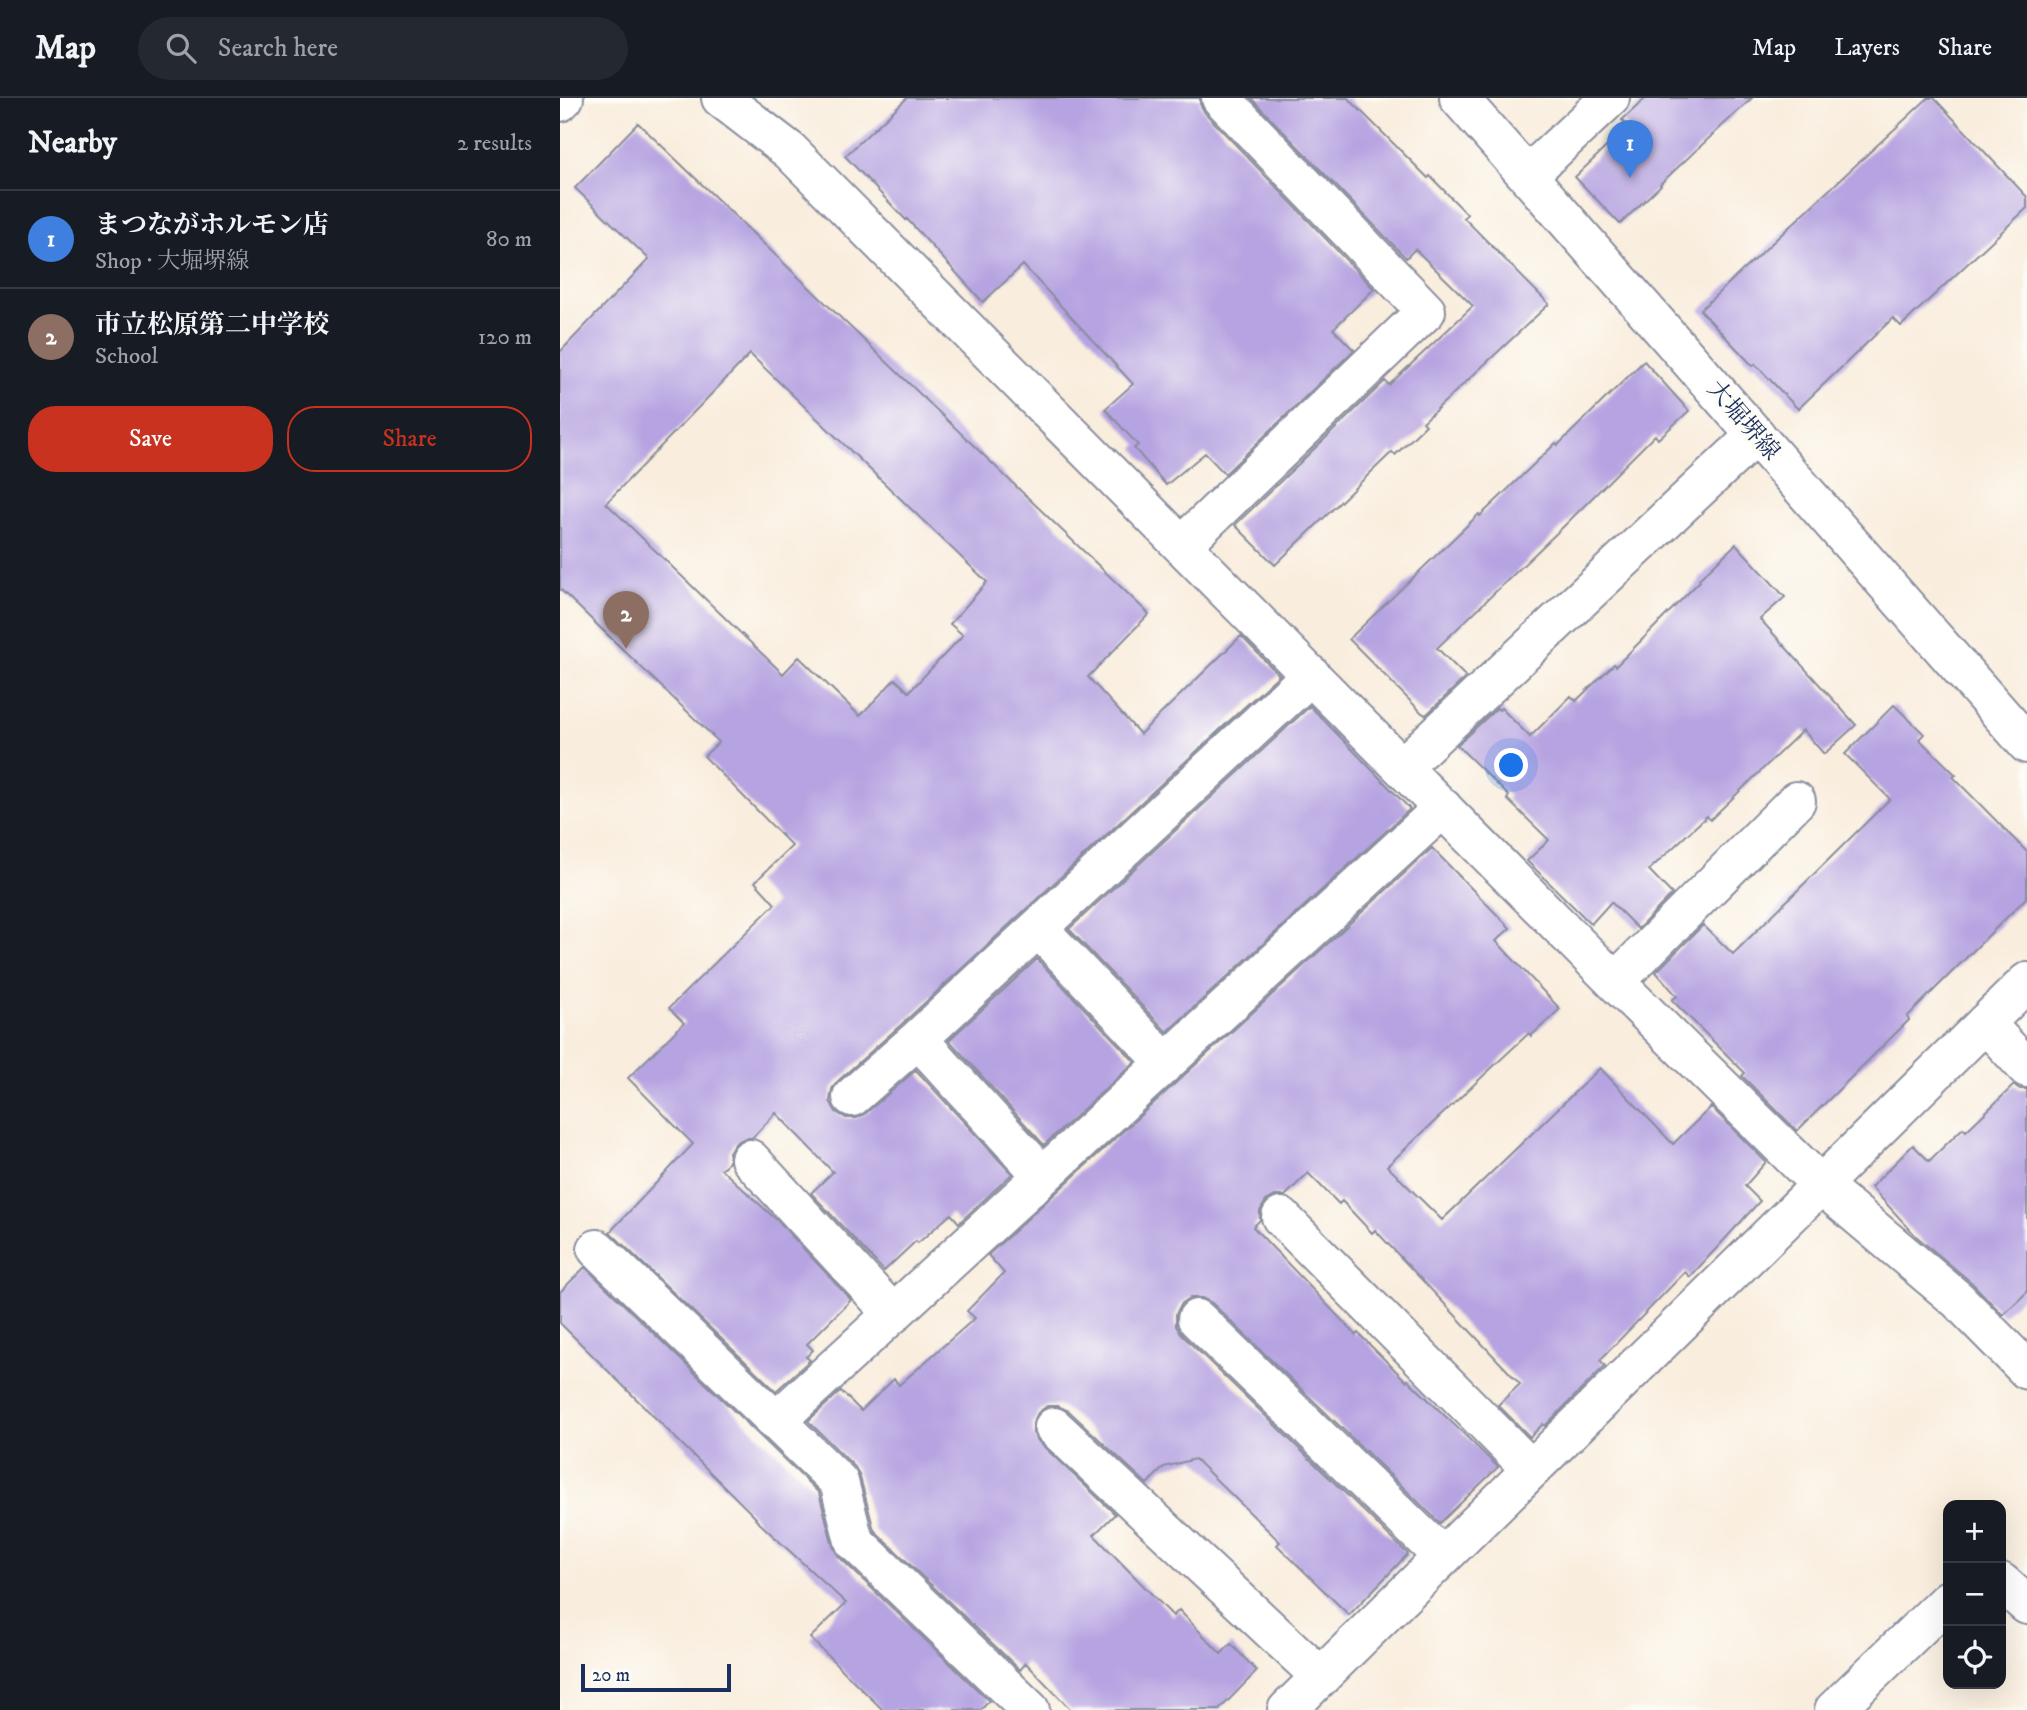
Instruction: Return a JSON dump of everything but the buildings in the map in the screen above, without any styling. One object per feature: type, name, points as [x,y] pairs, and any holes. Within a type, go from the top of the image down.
[{"type":"street","points":[[560,102],[564,98]]},
{"type":"street","points":[[721,98],[790,151],[1615,982],[1820,1184],[1958,1300],[2027,1370]]},
{"type":"street","points":[[1182,545],[1426,311],[1221,98]]},
{"type":"street","name":"大堀堺線","points":[[1459,98],[2027,744]]},
{"type":"street","points":[[1528,175],[1610,98]]},
{"type":"street","points":[[1402,767],[1756,435]]},
{"type":"street","points":[[852,1097],[1311,676]]},
{"type":"street","points":[[1615,982],[1796,801]]},
{"type":"street","points":[[776,1421],[1443,808]]},
{"type":"street","points":[[1038,928],[1166,1063]]},
{"type":"street","points":[[1287,1710],[2027,982]]},
{"type":"street","points":[[1985,1023],[2027,1068]]},
{"type":"street","points":[[918,1039],[1044,1176]]},
{"type":"street","points":[[750,1159],[893,1314]]},
{"type":"street","points":[[1281,1217],[1531,1469]]},
{"type":"street","points":[[597,1249],[839,1482],[854,1541],[1030,1710]]},
{"type":"street","points":[[1197,1319],[1442,1556]]},
{"type":"street","points":[[1054,1426],[1321,1677]]},
{"type":"street","points":[[2006,1586],[2027,1605]]},
{"type":"street","points":[[1834,1710],[1943,1605]]},
{"type":"place","name":"まつながホルモン店","points":[[1630,178]]},
{"type":"place","name":"市立松原第二中学校","points":[[626,649]]}]
